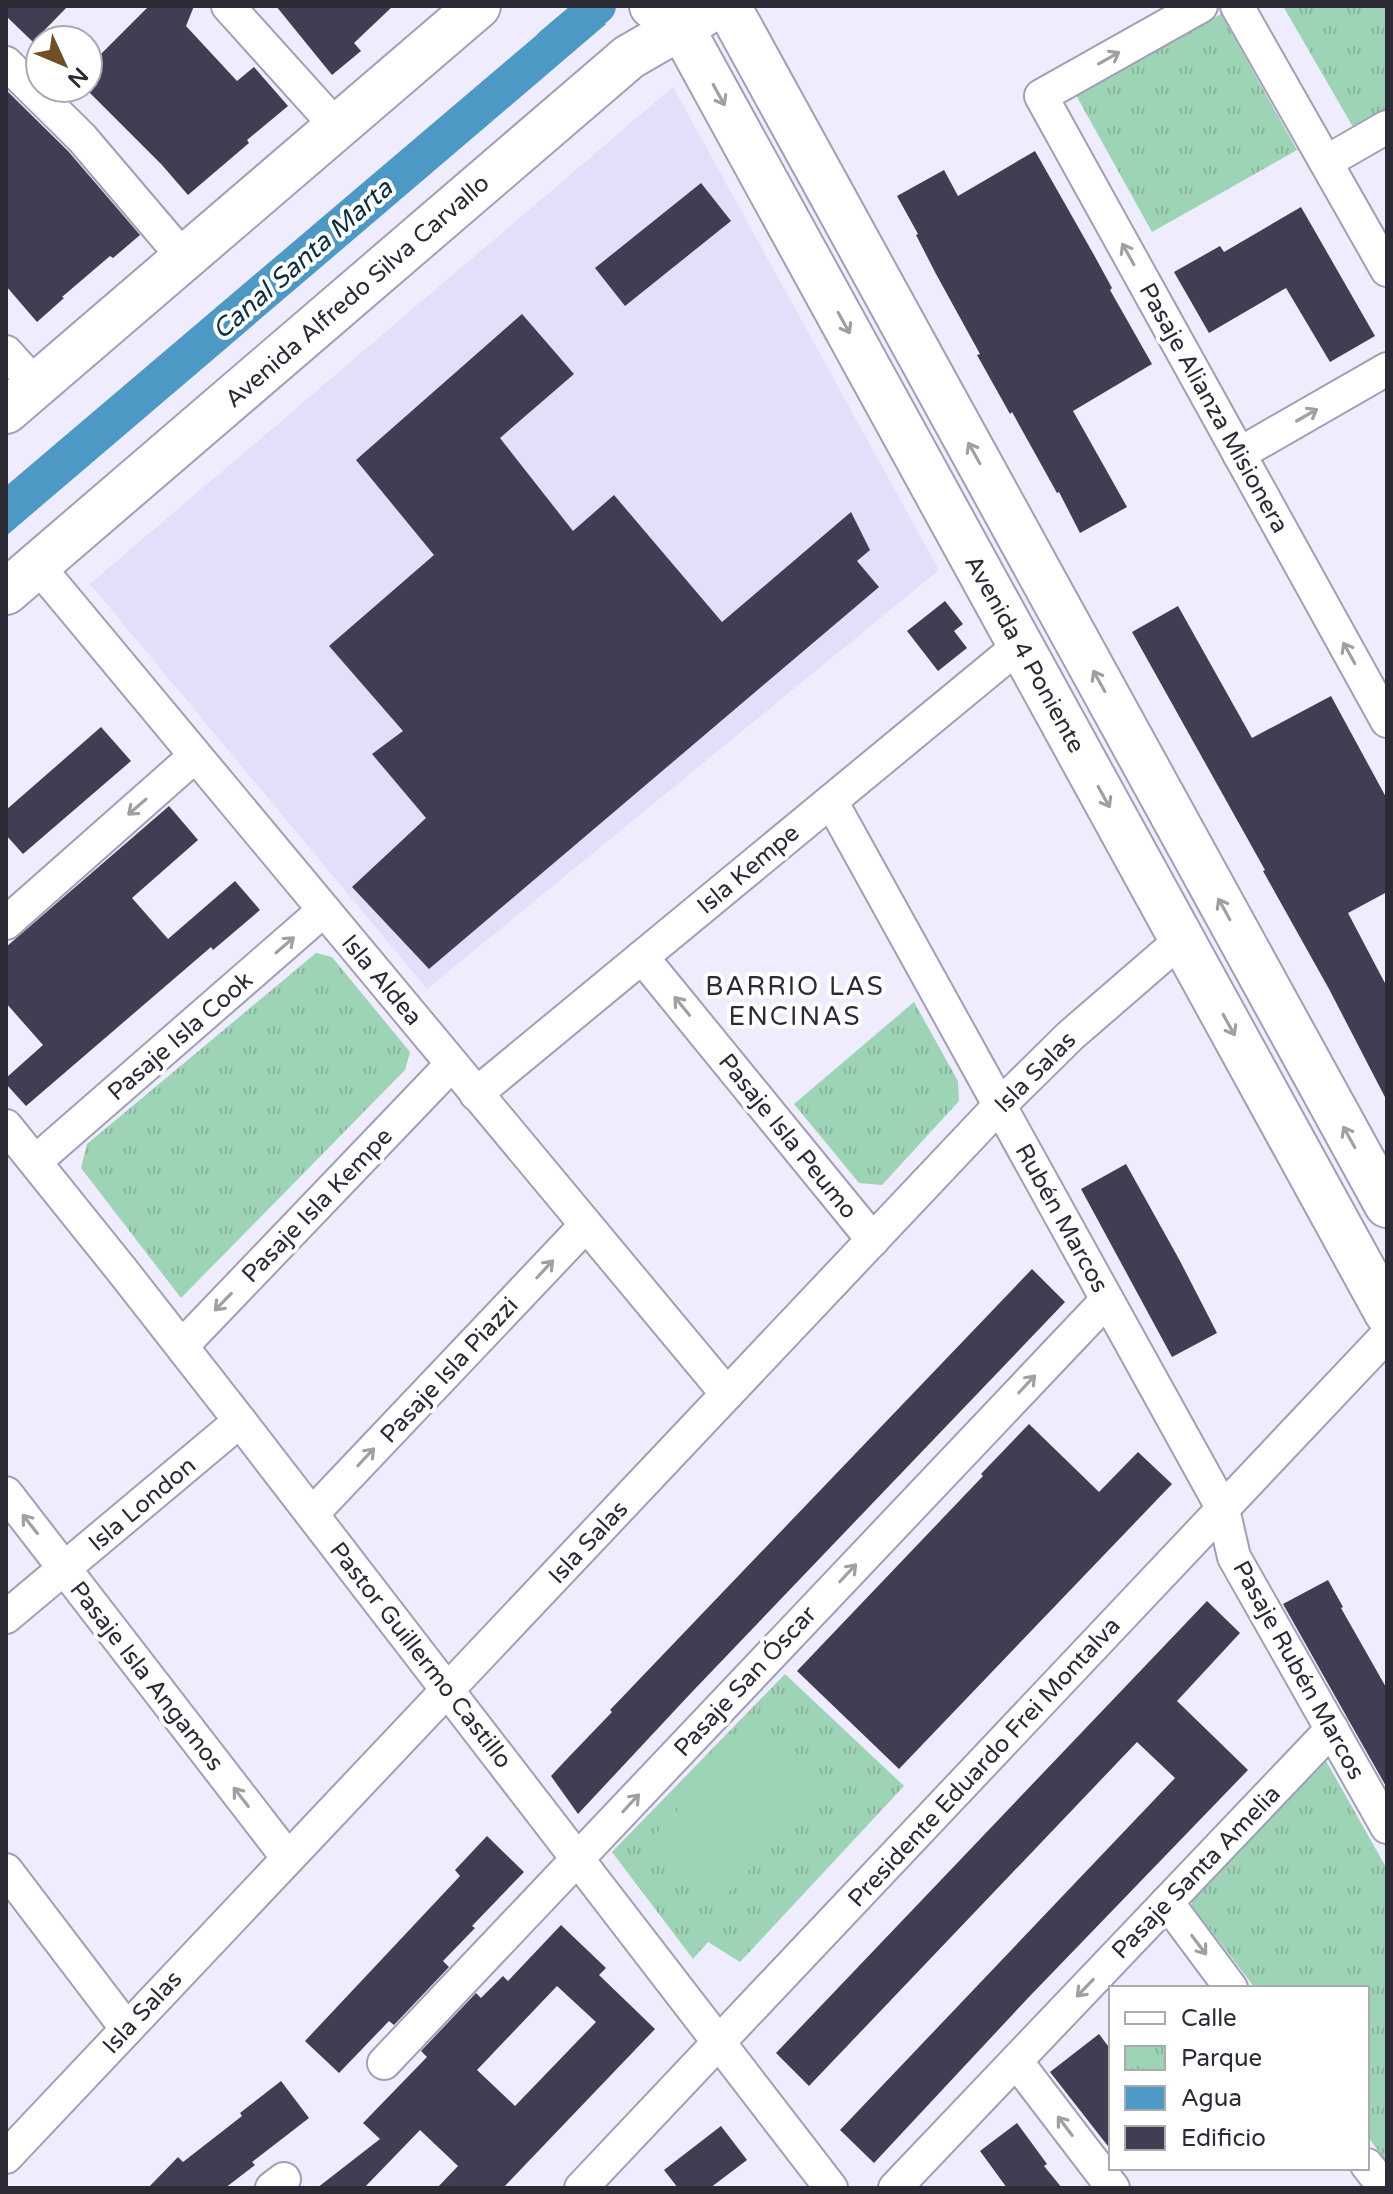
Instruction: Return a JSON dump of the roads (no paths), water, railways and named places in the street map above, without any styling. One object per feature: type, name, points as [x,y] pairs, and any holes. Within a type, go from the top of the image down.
[{"type":"street","points":[[228,6],[337,127]]},
{"type":"street","points":[[6,352],[21,398],[478,6]]},
{"type":"street","name":"Avenida Alfredo Silva Carvallo","points":[[22,579],[629,57],[663,14],[719,6]]},
{"type":"street","points":[[728,6],[1387,1205]]},
{"type":"street","name":"Pasaje Alianza Misionera","points":[[1201,6],[1041,96],[1387,721]]},
{"type":"street","points":[[1237,6],[1387,270]]},
{"type":"street","name":"Avenida 4 Poniente","points":[[663,14],[1020,645],[1387,1313]]},
{"type":"street","points":[[6,63],[82,138],[184,258]]},
{"type":"street","points":[[1326,162],[1387,127]]},
{"type":"street","points":[[1239,454],[1387,369]]},
{"type":"street","name":"Isla Aldea","points":[[22,579],[195,756],[727,1394]]},
{"type":"street","name":"Isla Kempe","points":[[476,1094],[1020,645]]},
{"type":"street","points":[[6,923],[195,756]]},
{"type":"street","name":"Rubén Marcos","points":[[831,801],[1223,1509]]},
{"type":"street","name":"Pasaje Isla Cook","points":[[36,1161],[324,910]]},
{"type":"street","name":"Isla Salas","points":[[6,2157],[1000,1105],[1070,1036],[1182,939]]},
{"type":"street","name":"Pasaje Isla Peumo","points":[[642,957],[873,1240]]},
{"type":"street","name":"Pasaje Isla Kempe","points":[[182,1346],[452,1064]]},
{"type":"street","name":"Pastor Guillermo Castillo","points":[[6,1126],[182,1346],[831,2188]]},
{"type":"street","name":"Pasaje Isla Piazzi","points":[[312,1514],[586,1225]]},
{"type":"street","name":"Pasaje San Óscar","points":[[384,2063],[1107,1300]]},
{"type":"street","name":"Presidente Eduardo Frei Montalva","points":[[581,2188],[1387,1335]]},
{"type":"street","name":"Isla London","points":[[6,1617],[240,1421]]},
{"type":"street","name":"Pasaje Isla Angamos","points":[[6,1493],[288,1858]]},
{"type":"street","name":"Pasaje Rubén Marcos","points":[[1223,1509],[1234,1557],[1387,1827]]},
{"type":"street","name":"Pasaje Santa Amelia","points":[[895,2188],[1332,1729]]},
{"type":"street","points":[[6,1870],[127,2029]]},
{"type":"street","points":[[1167,1902],[1230,1986]]},
{"type":"street","points":[[1016,2061],[1113,2188]]},
{"type":"street","points":[[1369,2168],[1385,2188]]},
{"type":"water","points":[[571,6],[577,6],[606,24],[6,536],[6,486]]},
{"type":"waterway","name":"Canal Santa Marta","points":[[552,45],[598,6]]},
{"type":"district","name":"BARRIO LAS ENCINAS","points":[[795,1001]]}]
